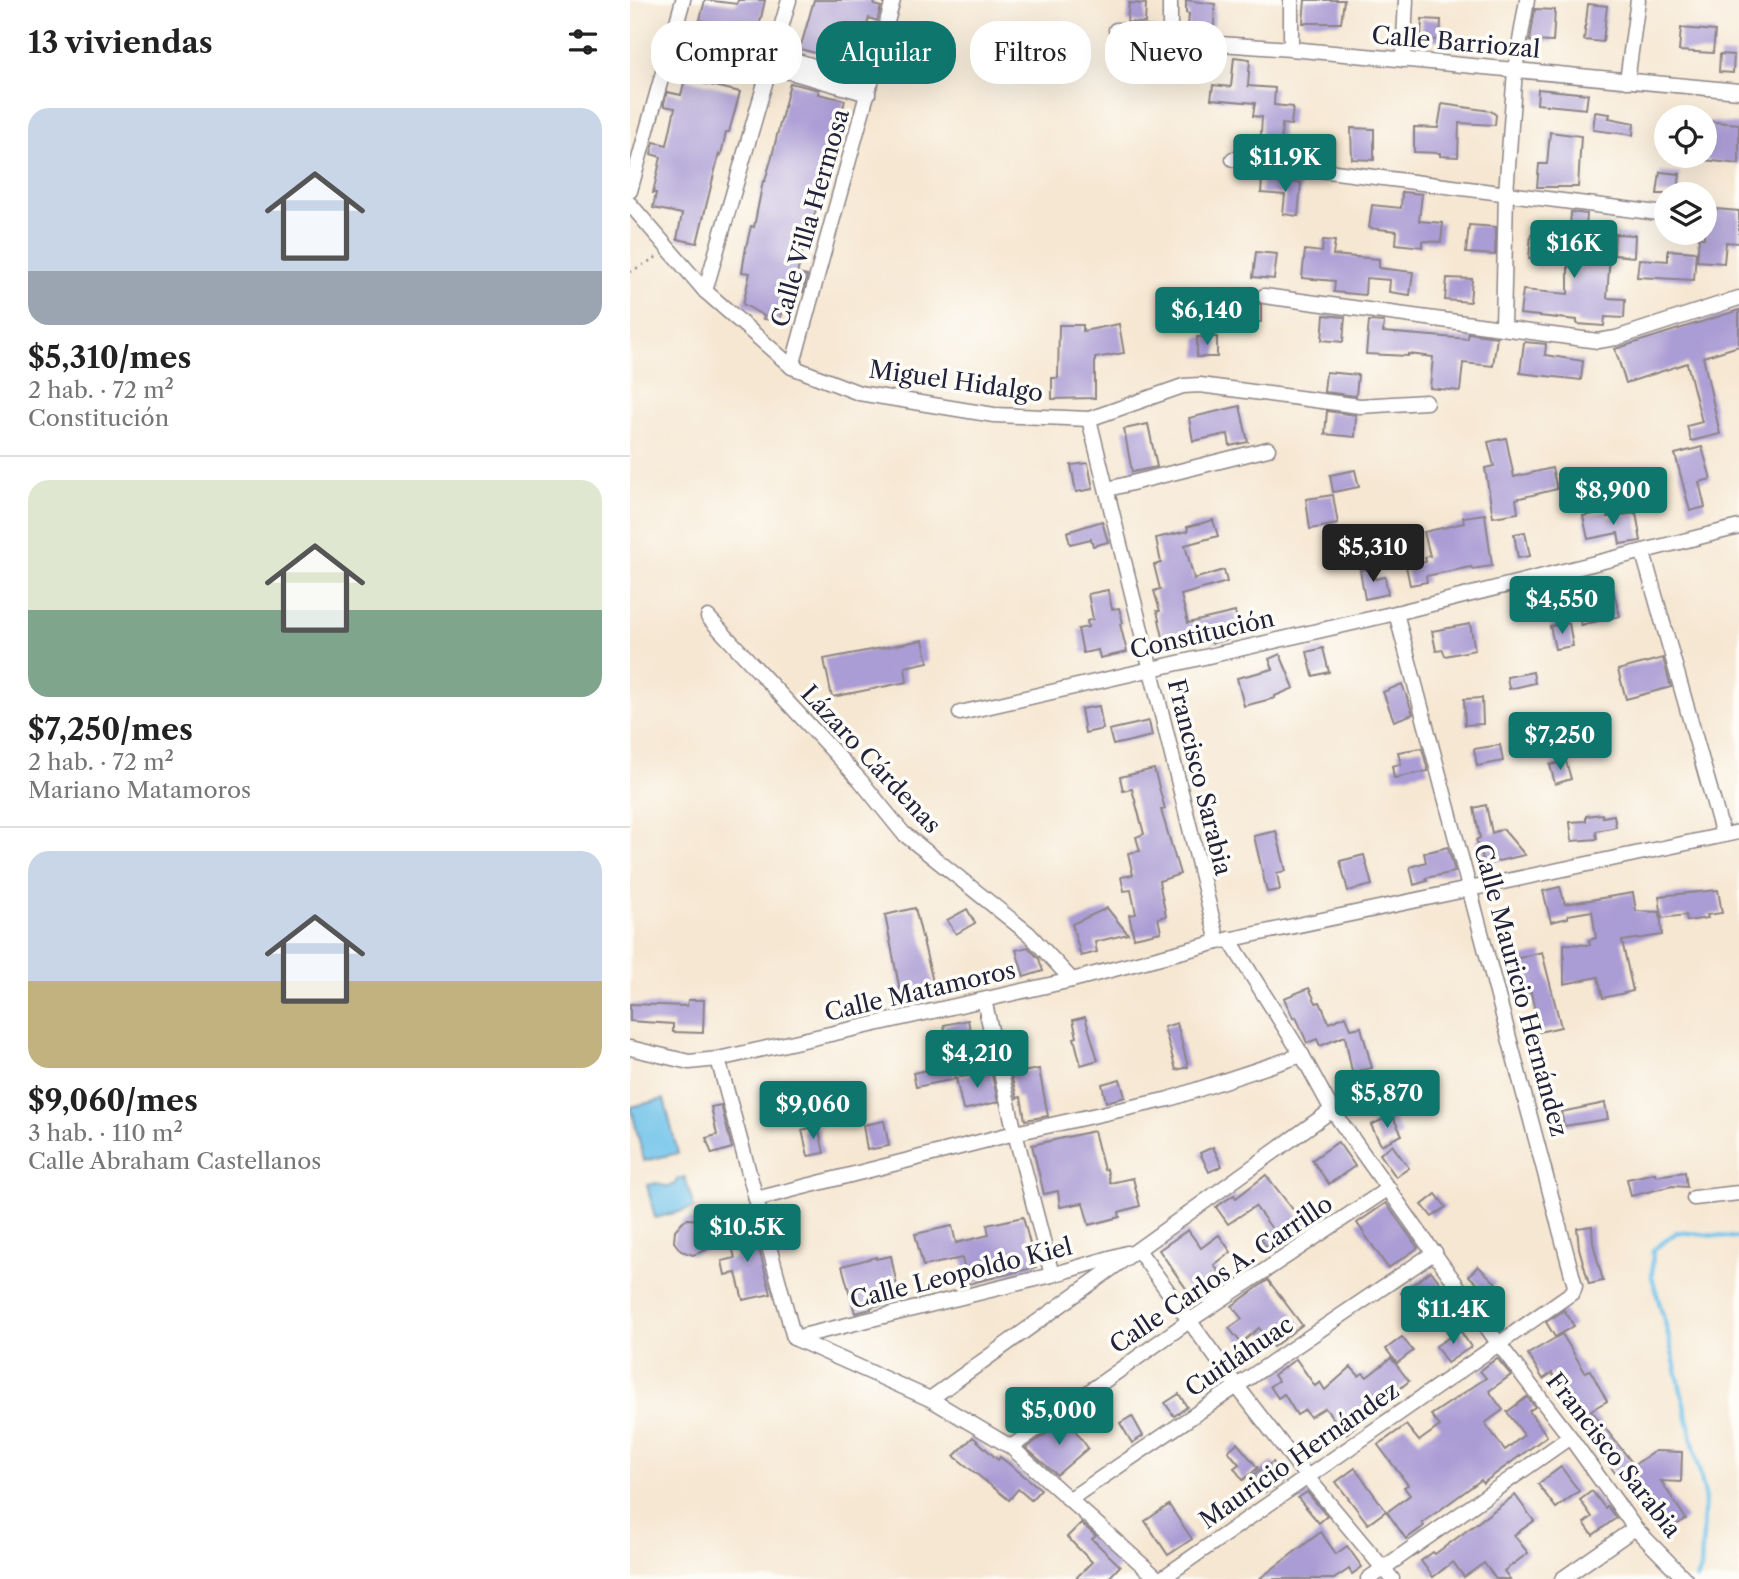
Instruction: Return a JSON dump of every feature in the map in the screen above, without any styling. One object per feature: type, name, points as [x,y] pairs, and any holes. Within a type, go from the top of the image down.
[{"type":"street","points":[[678,21],[683,0]]},
{"type":"street","points":[[783,21],[789,0]]},
{"type":"street","name":"Calle Villa Hermosa","points":[[792,367],[893,0]]},
{"type":"street","points":[[1170,0],[1170,21]]},
{"type":"street","points":[[1291,0],[1291,49]]},
{"type":"street","points":[[1404,60],[1406,0]]},
{"type":"street","points":[[1503,327],[1506,193],[1515,70],[1527,0]]},
{"type":"street","points":[[1627,81],[1638,0]]},
{"type":"street","name":"Calle Barriozal","points":[[1227,44],[1739,91]]},
{"type":"street","points":[[802,69],[870,89]]},
{"type":"street","points":[[630,191],[660,84]]},
{"type":"street","points":[[705,291],[766,84]]},
{"type":"street","points":[[1233,159],[1654,212]]},
{"type":"street","name":"Miguel Hidalgo","points":[[630,204],[705,291],[792,367],[859,393],[994,415],[1089,419],[1183,386],[1200,385],[1360,406],[1426,402]]},
{"type":"street","points":[[1264,296],[1598,341],[1616,338],[1739,298]]},
{"type":"street","name":"Francisco Sarabia","points":[[1089,419],[1223,941],[1302,1055],[1332,1110],[1498,1343],[1636,1528],[1685,1579]]},
{"type":"street","points":[[1108,489],[1268,449]]},
{"type":"street","name":"Constitución","points":[[960,713],[1396,613],[1739,527]]},
{"type":"street","points":[[1643,553],[1723,835]]},
{"type":"street","name":"Calle Mauricio Hernández","points":[[1396,613],[1575,1286],[1573,1292],[1498,1343]]},
{"type":"street","name":"Lázaro Cárdenas","points":[[708,617],[860,780],[903,833],[1029,934],[1072,979]]},
{"type":"street","name":"Calle Matamoros","points":[[630,1048],[689,1062],[718,1059],[984,1000],[1223,941],[1739,832]]},
{"type":"street","points":[[984,1000],[1052,1275]]},
{"type":"street","points":[[756,1199],[1015,1133],[1169,1099],[1302,1055]]},
{"type":"street","points":[[718,1059],[793,1338],[930,1399],[1011,1447],[1159,1579]]},
{"type":"street","points":[[930,1399],[1332,1110]]},
{"type":"street","name":"Calle Carlos A. Carrillo","points":[[1011,1447],[1189,1321],[1389,1188]]},
{"type":"street","points":[[1694,1198],[1739,1193]]},
{"type":"street","points":[[1138,1250],[1236,1385],[1307,1477],[1388,1574]]},
{"type":"street","name":"Calle Leopoldo Kiel","points":[[793,1338],[1052,1275],[1138,1250]]},
{"type":"street","name":"Cuitláhuac","points":[[1070,1499],[1435,1252]]},
{"type":"street","name":"Mauricio Hernández","points":[[1159,1579],[1498,1343]]},
{"type":"street","points":[[1368,1579],[1388,1574],[1570,1437]]},
{"type":"street","points":[[1562,1579],[1636,1528]]},
{"type":"path","points":[[630,272],[669,250]]},
{"type":"water","points":[[664,1099],[678,1153],[644,1161],[631,1107]]},
{"type":"water","points":[[685,1177],[694,1208],[655,1218],[647,1185],[657,1183],[670,1186],[675,1184],[677,1179]]},
{"type":"building","points":[[705,0],[737,4],[738,0],[765,0],[760,21],[700,20]]},
{"type":"building","points":[[814,0],[875,0],[874,5],[881,7],[877,21],[869,18],[868,21],[816,21],[816,53],[802,50]]},
{"type":"building","points":[[1186,0],[1215,4],[1214,21],[1188,21],[1189,14],[1186,13]]},
{"type":"building","points":[[1305,0],[1344,0],[1341,23],[1303,23]]},
{"type":"building","points":[[1129,3],[1146,4],[1145,21],[1127,21]]},
{"type":"building","points":[[1588,4],[1607,6],[1603,42],[1584,40]]},
{"type":"building","points":[[1535,9],[1555,10],[1553,42],[1530,41]]},
{"type":"building","points":[[1422,19],[1441,20],[1440,40],[1421,39]]},
{"type":"building","points":[[1681,28],[1715,31],[1713,53],[1679,51]]},
{"type":"building","points":[[1720,54],[1734,55],[1733,73],[1719,72]]},
{"type":"building","points":[[1234,57],[1250,59],[1248,86],[1275,88],[1274,105],[1293,107],[1291,125],[1282,124],[1281,151],[1260,151],[1262,117],[1253,116],[1255,103],[1211,99],[1213,85],[1231,87]]},
{"type":"building","points":[[684,84],[706,84],[740,92],[729,132],[726,132],[721,155],[719,154],[697,243],[677,239],[682,214],[653,208],[656,193],[653,193],[661,157],[651,154],[654,142],[667,145],[675,108],[664,106],[667,92],[681,95]]},
{"type":"building","points":[[790,84],[819,90],[818,94],[845,100],[841,116],[838,115],[806,251],[803,250],[797,274],[807,276],[803,292],[790,289],[786,306],[782,305],[780,321],[763,319],[764,316],[743,304],[750,273],[742,272],[746,247],[751,226],[754,227],[763,181],[771,160]]},
{"type":"building","points":[[1538,89],[1588,94],[1586,109],[1537,104]]},
{"type":"building","points":[[1442,104],[1491,111],[1496,115],[1495,125],[1459,123],[1458,157],[1414,152],[1414,127],[1438,128]]},
{"type":"building","points":[[1595,112],[1610,114],[1609,118],[1634,123],[1633,135],[1593,130]]},
{"type":"building","points":[[1717,122],[1739,124],[1739,164],[1717,161]]},
{"type":"building","points":[[1351,128],[1374,129],[1374,160],[1352,159]]},
{"type":"building","points":[[1550,132],[1581,136],[1578,187],[1537,187],[1539,164],[1547,164]]},
{"type":"building","points":[[1660,172],[1680,174],[1679,182],[1659,182]]},
{"type":"building","points":[[1262,179],[1301,183],[1298,216],[1283,214],[1285,195],[1261,193]]},
{"type":"building","points":[[1402,192],[1422,194],[1419,221],[1443,223],[1441,242],[1422,241],[1422,247],[1396,244],[1397,231],[1369,228],[1372,205],[1401,208]]},
{"type":"building","points":[[1717,209],[1739,211],[1739,243],[1726,242],[1724,263],[1697,261],[1698,245],[1717,245]]},
{"type":"building","points":[[1571,212],[1587,214],[1584,252],[1610,254],[1607,298],[1625,299],[1624,318],[1605,317],[1604,326],[1577,324],[1577,320],[1520,314],[1523,290],[1568,294],[1568,263],[1529,259],[1531,234],[1569,238]]},
{"type":"building","points":[[1469,225],[1496,227],[1495,255],[1466,253]]},
{"type":"building","points":[[1615,234],[1635,235],[1634,257],[1614,255]]},
{"type":"building","points":[[1323,240],[1335,241],[1333,255],[1379,259],[1379,268],[1413,272],[1410,295],[1389,292],[1390,280],[1366,278],[1365,295],[1334,292],[1335,281],[1302,278],[1305,250],[1322,252]]},
{"type":"building","points":[[1668,250],[1696,252],[1694,280],[1637,277],[1639,259],[1668,261]]},
{"type":"building","points":[[1256,252],[1277,254],[1274,279],[1253,277]]},
{"type":"building","points":[[1447,278],[1472,279],[1470,302],[1445,300]]},
{"type":"building","points":[[1243,302],[1257,302],[1261,305],[1261,322],[1243,322]]},
{"type":"building","points":[[1739,310],[1739,346],[1703,357],[1720,434],[1691,441],[1687,426],[1702,422],[1687,363],[1626,383],[1615,349]]},
{"type":"building","points":[[1324,315],[1345,317],[1343,342],[1322,340]]},
{"type":"building","points":[[1369,321],[1384,322],[1383,332],[1468,339],[1468,333],[1497,337],[1493,366],[1463,363],[1460,391],[1430,388],[1433,357],[1366,354]]},
{"type":"building","points":[[1119,324],[1124,353],[1095,358],[1095,398],[1052,399],[1052,378],[1058,378],[1059,325],[1083,325],[1083,331]]},
{"type":"building","points":[[1197,337],[1217,337],[1217,357],[1197,357]]},
{"type":"building","points":[[1524,342],[1546,344],[1545,355],[1583,361],[1581,380],[1520,373]]},
{"type":"building","points":[[1326,372],[1358,375],[1356,396],[1324,392]]},
{"type":"building","points":[[1240,406],[1248,442],[1230,446],[1228,434],[1193,441],[1189,418]]},
{"type":"building","points":[[1327,411],[1356,415],[1355,437],[1325,434]]},
{"type":"building","points":[[1148,424],[1157,467],[1132,472],[1124,429]]},
{"type":"building","points":[[1506,438],[1514,477],[1552,468],[1557,489],[1516,499],[1518,513],[1493,517],[1485,468],[1494,466],[1488,442]]},
{"type":"building","points":[[1702,447],[1711,479],[1699,482],[1705,507],[1690,511],[1675,454]]},
{"type":"building","points":[[1088,463],[1093,489],[1076,492],[1071,465]]},
{"type":"building","points":[[1355,470],[1359,487],[1333,492],[1330,475]]},
{"type":"building","points":[[1333,495],[1338,524],[1310,529],[1306,499]]},
{"type":"building","points":[[1607,511],[1608,517],[1636,513],[1641,541],[1620,544],[1618,533],[1588,539],[1583,516]]},
{"type":"building","points":[[1485,514],[1492,566],[1471,567],[1426,576],[1427,582],[1410,585],[1406,566],[1426,562],[1425,557],[1430,556],[1424,532],[1464,523],[1463,517]]},
{"type":"building","points":[[1213,520],[1218,536],[1185,545],[1194,579],[1224,570],[1227,582],[1181,595],[1188,623],[1235,612],[1241,636],[1212,643],[1209,633],[1165,646],[1154,591],[1160,589],[1154,565],[1161,563],[1156,538],[1188,531],[1187,527]]},
{"type":"building","points":[[1102,521],[1108,542],[1093,546],[1091,539],[1070,544],[1067,532]]},
{"type":"building","points":[[1525,532],[1530,556],[1518,558],[1514,534]]},
{"type":"building","points":[[1373,568],[1375,579],[1385,577],[1388,594],[1365,599],[1360,570]]},
{"type":"building","points":[[1612,585],[1620,616],[1581,625],[1574,597]]},
{"type":"building","points":[[1108,590],[1112,609],[1119,608],[1127,652],[1100,658],[1098,650],[1083,653],[1078,629],[1088,627],[1087,621],[1093,619],[1088,594]]},
{"type":"building","points":[[1569,623],[1573,646],[1555,649],[1550,626]]},
{"type":"building","points":[[1470,624],[1475,650],[1445,656],[1443,650],[1436,651],[1432,631]]},
{"type":"building","points":[[923,640],[928,662],[905,667],[907,682],[832,697],[824,659]]},
{"type":"building","points":[[1323,648],[1329,672],[1313,676],[1307,652]]},
{"type":"building","points":[[1280,654],[1294,688],[1275,698],[1244,706],[1237,678],[1273,669],[1269,659]]},
{"type":"building","points":[[1663,658],[1671,687],[1626,699],[1618,670]]},
{"type":"building","points":[[1533,672],[1535,683],[1509,689],[1507,677]]},
{"type":"building","points":[[1402,684],[1413,714],[1394,721],[1383,692]]},
{"type":"building","points":[[1482,698],[1483,724],[1465,725],[1464,699]]},
{"type":"building","points":[[1099,706],[1103,729],[1085,733],[1081,709]]},
{"type":"building","points":[[1149,721],[1152,736],[1113,745],[1109,730]]},
{"type":"building","points":[[1500,745],[1503,761],[1477,766],[1474,749]]},
{"type":"building","points":[[1422,748],[1428,771],[1394,778],[1392,766],[1401,764],[1398,752]]},
{"type":"building","points":[[1566,761],[1571,779],[1555,784],[1550,765]]},
{"type":"building","points":[[1154,769],[1165,809],[1161,810],[1180,874],[1159,881],[1166,916],[1158,918],[1161,932],[1134,938],[1129,915],[1136,914],[1131,890],[1124,891],[1121,877],[1133,875],[1128,853],[1140,851],[1136,837],[1144,834],[1132,789],[1123,791],[1120,777]]},
{"type":"building","points":[[1486,805],[1492,833],[1503,829],[1525,855],[1485,864],[1476,840],[1480,838],[1474,808]]},
{"type":"building","points":[[1602,814],[1603,817],[1614,815],[1616,827],[1596,831],[1597,839],[1572,841],[1570,822],[1586,821],[1586,816]]},
{"type":"building","points":[[1276,831],[1286,871],[1277,873],[1280,890],[1267,892],[1254,836]]},
{"type":"building","points":[[1448,847],[1455,872],[1426,878],[1427,881],[1414,885],[1410,867],[1426,862],[1424,853]]},
{"type":"building","points":[[1364,855],[1372,885],[1348,891],[1340,861]]},
{"type":"building","points":[[1560,887],[1565,904],[1633,893],[1636,911],[1660,912],[1662,935],[1622,941],[1633,991],[1603,998],[1598,977],[1564,984],[1564,944],[1590,945],[1589,940],[1596,938],[1592,911],[1568,915],[1568,918],[1551,922],[1543,891]]},
{"type":"building","points":[[1718,890],[1722,913],[1687,921],[1686,915],[1662,918],[1659,896]]},
{"type":"building","points":[[915,908],[935,990],[901,996],[885,915]]},
{"type":"building","points":[[1107,908],[1128,934],[1095,942],[1097,952],[1081,956],[1072,924]]},
{"type":"building","points":[[967,909],[975,923],[956,934],[947,920]]},
{"type":"building","points":[[1028,947],[1039,959],[1043,971],[1024,977],[1016,950]]},
{"type":"building","points":[[1542,952],[1561,1027],[1539,1032],[1531,992],[1517,996],[1508,961]]},
{"type":"building","points":[[1309,988],[1316,1003],[1320,1002],[1329,1023],[1346,1016],[1351,1029],[1361,1027],[1372,1068],[1352,1072],[1345,1036],[1320,1046],[1317,1039],[1307,1043],[1284,998]]},
{"type":"building","points":[[688,1000],[704,1000],[703,1033],[673,1032],[673,1024],[630,1021],[630,1004],[687,1006]]},
{"type":"building","points":[[1085,1017],[1098,1060],[1081,1065],[1074,1038],[1077,1037],[1073,1020]]},
{"type":"building","points":[[968,1020],[973,1045],[949,1050],[944,1025]]},
{"type":"building","points":[[1177,1023],[1188,1067],[1176,1070],[1164,1027]]},
{"type":"building","points":[[952,1065],[955,1079],[916,1087],[913,1073]]},
{"type":"building","points":[[1039,1069],[1048,1116],[1025,1120],[1021,1097],[1017,1098],[1011,1074]]},
{"type":"building","points":[[991,1071],[998,1102],[963,1110],[956,1078]]},
{"type":"building","points":[[1120,1079],[1125,1097],[1106,1102],[1102,1084]]},
{"type":"building","points":[[1605,1103],[1608,1119],[1564,1126],[1561,1112]]},
{"type":"building","points":[[721,1105],[732,1148],[712,1154],[706,1138],[717,1135],[711,1107]]},
{"type":"building","points":[[1392,1115],[1402,1135],[1381,1145],[1371,1125]]},
{"type":"building","points":[[884,1121],[889,1146],[867,1150],[863,1125]]},
{"type":"building","points":[[818,1126],[824,1153],[808,1156],[802,1130]]},
{"type":"building","points":[[1094,1131],[1110,1183],[1133,1178],[1140,1206],[1119,1212],[1120,1217],[1089,1225],[1083,1203],[1060,1207],[1058,1191],[1044,1194],[1032,1145]]},
{"type":"building","points":[[1338,1142],[1355,1166],[1329,1184],[1312,1160]]},
{"type":"building","points":[[1392,1145],[1409,1168],[1396,1177],[1380,1154]]},
{"type":"building","points":[[1213,1147],[1222,1166],[1209,1172],[1200,1153]]},
{"type":"building","points":[[1685,1172],[1687,1187],[1672,1186],[1631,1196],[1627,1179],[1655,1173],[1656,1176]]},
{"type":"building","points":[[1266,1175],[1305,1225],[1272,1253],[1261,1239],[1273,1230],[1255,1206],[1228,1224],[1216,1207],[1234,1195],[1236,1198]]},
{"type":"building","points":[[1436,1194],[1446,1207],[1432,1217],[1422,1205]]},
{"type":"building","points":[[1386,1203],[1418,1248],[1388,1268],[1357,1223]]},
{"type":"building","points":[[1023,1217],[1036,1267],[968,1284],[962,1258],[923,1266],[915,1234],[952,1226],[956,1243],[989,1235],[987,1225]]},
{"type":"building","points":[[688,1219],[700,1220],[712,1235],[706,1250],[693,1255],[681,1251],[674,1242],[675,1230]]},
{"type":"building","points":[[753,1226],[771,1294],[743,1300],[736,1273],[725,1275],[722,1261],[735,1258],[728,1232]]},
{"type":"building","points":[[1592,1226],[1593,1243],[1603,1281],[1589,1284],[1579,1248],[1577,1228]]},
{"type":"building","points":[[1188,1230],[1201,1248],[1219,1235],[1231,1252],[1214,1265],[1227,1283],[1197,1304],[1159,1250]]},
{"type":"building","points":[[891,1256],[900,1301],[855,1313],[842,1266]]},
{"type":"building","points":[[1478,1266],[1496,1283],[1487,1293],[1469,1276]]},
{"type":"building","points":[[1431,1271],[1453,1300],[1423,1323],[1401,1293]]},
{"type":"building","points":[[1268,1280],[1302,1325],[1273,1347],[1259,1328],[1241,1343],[1229,1328],[1242,1319],[1232,1306]]},
{"type":"building","points":[[1564,1310],[1574,1326],[1555,1337],[1546,1322]]},
{"type":"building","points":[[1460,1330],[1471,1347],[1447,1363],[1436,1346]]},
{"type":"building","points":[[1562,1334],[1585,1372],[1590,1370],[1607,1401],[1591,1410],[1634,1465],[1655,1451],[1682,1452],[1681,1482],[1661,1481],[1686,1519],[1666,1531],[1640,1492],[1633,1496],[1618,1472],[1616,1474],[1586,1435],[1552,1373],[1543,1379],[1528,1354]]},
{"type":"building","points":[[1402,1337],[1413,1351],[1397,1363],[1386,1349]]},
{"type":"building","points":[[1391,1358],[1409,1381],[1346,1434],[1325,1408],[1310,1417],[1305,1410],[1297,1415],[1284,1394],[1278,1398],[1270,1386],[1278,1381],[1274,1375],[1296,1359],[1315,1386],[1320,1382],[1325,1390],[1351,1367],[1359,1376],[1363,1373],[1367,1377]]},
{"type":"building","points":[[1497,1358],[1511,1375],[1489,1391],[1503,1410],[1485,1423],[1505,1450],[1524,1435],[1507,1412],[1527,1397],[1535,1407],[1529,1411],[1547,1436],[1422,1523],[1424,1526],[1406,1539],[1387,1512],[1410,1495],[1404,1487],[1408,1485],[1378,1445],[1406,1425],[1419,1441],[1440,1426],[1431,1415],[1486,1378],[1480,1371]]},
{"type":"building","points":[[1179,1394],[1187,1407],[1174,1416],[1165,1403]]},
{"type":"building","points":[[1132,1416],[1143,1436],[1132,1443],[1120,1423]]},
{"type":"building","points":[[1067,1419],[1088,1448],[1057,1475],[1026,1448]]},
{"type":"building","points":[[973,1437],[998,1460],[1000,1457],[1041,1489],[1031,1500],[1018,1489],[1009,1500],[954,1456]]},
{"type":"building","points":[[1237,1443],[1258,1468],[1243,1480],[1234,1468],[1239,1464],[1228,1451]]},
{"type":"building","points":[[1273,1462],[1284,1480],[1265,1492],[1254,1474]]},
{"type":"building","points":[[1561,1467],[1579,1491],[1556,1508],[1538,1484]]},
{"type":"building","points":[[1355,1468],[1386,1511],[1368,1524],[1336,1482]]},
{"type":"building","points":[[1592,1491],[1616,1518],[1593,1535],[1584,1523],[1592,1517],[1580,1500]]},
{"type":"building","points":[[1307,1492],[1327,1516],[1319,1523],[1298,1498]]},
{"type":"building","points":[[1515,1495],[1534,1521],[1514,1535],[1528,1553],[1504,1571],[1510,1579],[1496,1579],[1484,1563],[1464,1577],[1453,1562],[1433,1577],[1421,1561],[1433,1552],[1435,1554]]},
{"type":"building","points":[[1169,1505],[1192,1539],[1168,1555],[1145,1521]]},
{"type":"building","points":[[1081,1523],[1096,1536],[1092,1539],[1120,1566],[1108,1579],[1075,1579],[1092,1562],[1067,1537]]},
{"type":"building","points":[[1321,1532],[1336,1554],[1347,1546],[1362,1567],[1352,1574],[1349,1569],[1334,1579],[1259,1579]]},
{"type":"waterway","points":[[1697,1579],[1701,1569],[1705,1495],[1652,1277],[1653,1250],[1677,1232],[1739,1238]]}]
